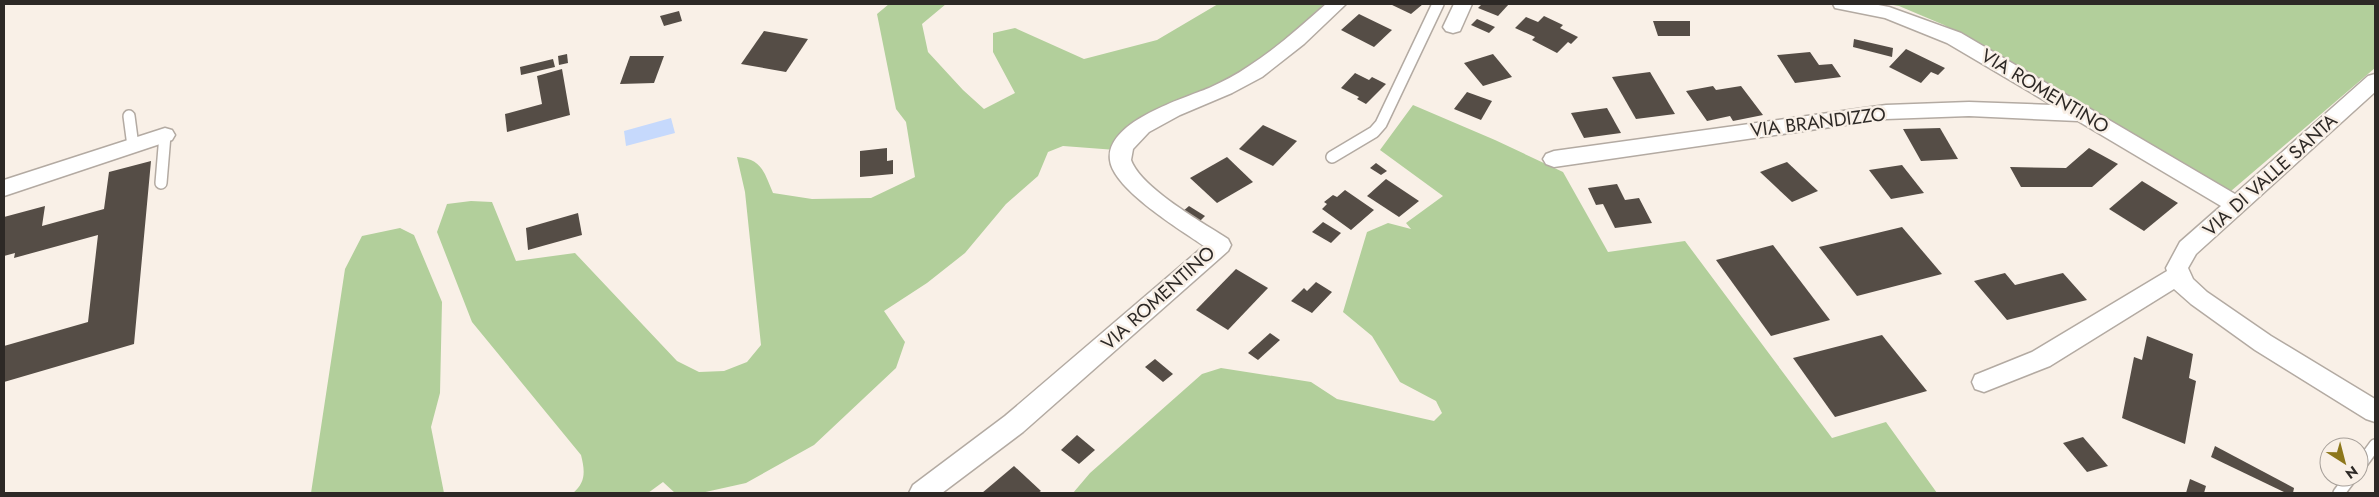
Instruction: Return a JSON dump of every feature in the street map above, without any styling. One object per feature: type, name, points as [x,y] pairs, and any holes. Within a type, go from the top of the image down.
[{"type":"street","name":"VIA ROMENTINO","points":[[922,493],[1014,424],[1220,245],[1148,196],[1128,175],[1120,161],[1120,153],[1128,140],[1161,116],[1216,93],[1255,71],[1337,4]]},
{"type":"street","points":[[1453,27],[1463,4]]},
{"type":"street","name":"VIA ROMENTINO","points":[[1842,4],[1888,13],[1947,35],[2236,205]]},
{"type":"street","name":"VIA DI VALLE SANTA","points":[[2178,276],[2177,268],[2179,262],[2188,248],[2375,81]]},
{"type":"street","name":"VIA BRANDIZZO","points":[[1554,159],[1886,112],[1969,109],[2083,114]]},
{"type":"street","points":[[4,188],[165,135]]},
{"type":"street","points":[[1984,382],[2041,359],[2178,276],[2190,292],[2263,343],[2375,412]]},
{"type":"lane","points":[[1332,157],[1368,136],[1381,124],[1438,4]]},
{"type":"lane","points":[[129,116],[133,146]]},
{"type":"lane","points":[[161,183],[165,135]]},
{"type":"green space","points":[[889,4],[946,4],[922,24],[928,52],[963,90],[984,109],[1015,93],[993,52],[993,33],[1015,28],[1084,59],[1157,40],[1218,4],[1324,4],[1269,55],[1116,150],[1063,146],[1048,152],[1038,176],[1006,204],[965,253],[927,283],[884,311],[905,342],[896,368],[814,445],[746,483],[701,493],[675,493],[663,482],[648,493],[573,493],[580,485],[583,476],[581,455],[472,322],[437,232],[447,204],[471,201],[492,202],[516,261],[575,253],[677,361],[699,372],[724,371],[747,362],[761,345],[745,192],[737,157],[752,161],[761,168],[773,193],[812,199],[871,198],[915,177],[906,122],[896,109],[877,14]]},
{"type":"green space","points":[[1887,4],[2371,4],[2375,5],[2375,68],[2231,191],[1944,25],[1899,6]]},
{"type":"green space","points":[[1413,105],[1563,172],[1608,252],[1685,241],[1832,438],[1886,422],[1937,493],[1073,493],[1090,473],[1202,374],[1221,368],[1311,382],[1337,399],[1434,421],[1442,413],[1436,401],[1400,382],[1372,336],[1343,312],[1367,232],[1388,223],[1411,229],[1406,223],[1443,196],[1380,150]]},
{"type":"green space","points":[[400,228],[414,235],[442,302],[440,393],[431,427],[444,493],[311,493],[345,269],[362,236]]},
{"type":"water","points":[[671,118],[675,133],[626,146],[624,131]]},
{"type":"building","points":[[1390,4],[1423,4],[1411,14]]},
{"type":"building","points":[[1482,4],[1509,4],[1498,16],[1478,8]]},
{"type":"building","points":[[679,11],[682,21],[664,26],[660,16]]},
{"type":"building","points":[[1359,14],[1392,30],[1374,47],[1341,30]]},
{"type":"building","points":[[1544,16],[1563,25],[1560,28],[1578,37],[1571,44],[1568,42],[1557,53],[1532,40],[1535,37],[1515,28],[1526,17],[1538,22]]},
{"type":"building","points":[[1477,19],[1495,27],[1489,33],[1471,25]]},
{"type":"building","points":[[1653,21],[1690,21],[1690,36],[1658,36]]},
{"type":"building","points":[[764,31],[808,39],[786,72],[741,64]]},
{"type":"building","points":[[1854,39],[1893,48],[1892,57],[1853,47]]},
{"type":"building","points":[[1906,49],[1945,68],[1938,75],[1931,72],[1921,83],[1889,67]]},
{"type":"building","points":[[1810,52],[1819,65],[1832,64],[1841,77],[1795,83],[1777,55]]},
{"type":"building","points":[[567,54],[568,63],[559,65],[558,56]]},
{"type":"building","points":[[1493,54],[1512,77],[1483,86],[1464,63]]},
{"type":"building","points":[[630,56],[664,56],[654,83],[620,84]]},
{"type":"building","points":[[553,59],[555,67],[521,75],[520,67]]},
{"type":"building","points":[[562,69],[570,115],[507,132],[505,114],[542,104],[537,76]]},
{"type":"building","points":[[1650,72],[1675,114],[1636,119],[1612,77]]},
{"type":"building","points":[[1355,73],[1369,80],[1372,77],[1386,84],[1366,104],[1357,99],[1359,97],[1341,88]]},
{"type":"building","points":[[1713,86],[1716,90],[1741,86],[1763,115],[1733,121],[1730,116],[1707,121],[1686,91]]},
{"type":"building","points":[[1467,92],[1492,101],[1481,120],[1454,109]]},
{"type":"building","points":[[1607,108],[1621,133],[1584,138],[1571,113]]},
{"type":"building","points":[[1263,125],[1297,141],[1273,166],[1239,149]]},
{"type":"building","points":[[1940,128],[1958,159],[1921,161],[1903,129]]},
{"type":"building","points":[[887,148],[887,161],[893,160],[893,174],[860,177],[860,151]]},
{"type":"building","points":[[2089,148],[2118,164],[2092,187],[2021,187],[2010,167],[2066,168]]},
{"type":"building","points":[[1227,157],[1253,182],[1217,203],[1190,178]]},
{"type":"building","points":[[151,161],[134,344],[4,382],[4,346],[88,322],[98,235],[14,258],[15,253],[4,256],[4,217],[45,206],[42,226],[104,209],[109,172]]},
{"type":"building","points":[[1787,162],[1818,191],[1792,202],[1760,172]]},
{"type":"building","points":[[1376,163],[1387,171],[1381,175],[1370,168]]},
{"type":"building","points":[[1902,165],[1924,193],[1891,199],[1869,170]]},
{"type":"building","points":[[1386,179],[1419,201],[1399,217],[1367,196]]},
{"type":"building","points":[[2142,181],[2178,203],[2144,231],[2109,209]]},
{"type":"building","points":[[1617,184],[1625,200],[1639,198],[1652,223],[1615,228],[1603,204],[1596,205],[1588,188]]},
{"type":"building","points":[[1345,190],[1374,210],[1351,230],[1322,209],[1327,204],[1324,202],[1333,195],[1337,197]]},
{"type":"building","points":[[1189,206],[1205,216],[1198,223],[1182,212]]},
{"type":"building","points":[[578,213],[582,235],[528,250],[526,228]]},
{"type":"building","points":[[1323,222],[1341,233],[1331,243],[1312,232]]},
{"type":"building","points":[[1902,227],[1942,274],[1857,296],[1819,247]]},
{"type":"building","points":[[1773,245],[1830,320],[1771,336],[1716,260]]},
{"type":"building","points":[[1236,269],[1268,288],[1228,330],[1196,310]]},
{"type":"building","points":[[2005,273],[2015,285],[2063,273],[2087,300],[2007,320],[1974,281]]},
{"type":"building","points":[[1316,282],[1332,292],[1312,313],[1291,301],[1304,288],[1307,291]]},
{"type":"building","points":[[1270,333],[1280,340],[1258,360],[1248,353]]},
{"type":"building","points":[[1882,335],[1927,391],[1835,417],[1793,358]]},
{"type":"building","points":[[2147,336],[2193,354],[2189,378],[2196,381],[2185,444],[2122,418],[2134,357],[2142,360]]},
{"type":"building","points":[[1155,359],[1173,374],[1163,382],[1145,367]]},
{"type":"building","points":[[1077,435],[1095,450],[1079,464],[1061,450]]},
{"type":"building","points":[[2083,437],[2108,466],[2087,472],[2063,443]]},
{"type":"building","points":[[2215,446],[2294,488],[2293,493],[2286,493],[2211,457]]},
{"type":"building","points":[[1014,466],[1041,491],[1038,493],[982,493]]},
{"type":"building","points":[[2190,479],[2206,486],[2204,493],[2186,493]]}]
